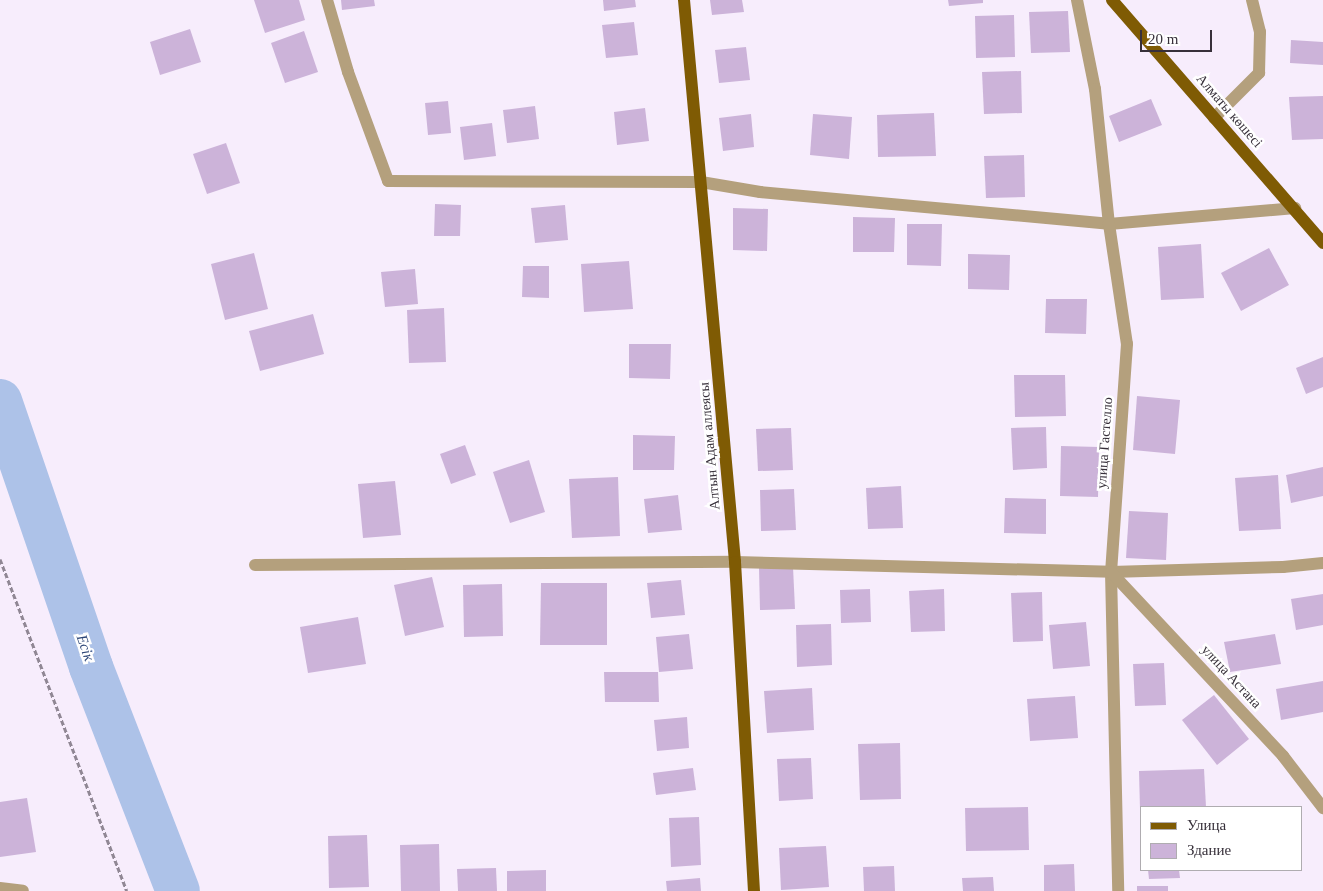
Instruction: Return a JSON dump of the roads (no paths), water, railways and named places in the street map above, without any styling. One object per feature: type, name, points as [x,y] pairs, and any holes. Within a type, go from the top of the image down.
[{"type":"main road","name":"Алтын Адам аллеясы","points":[[684,0],[735,562],[754,891]]},
{"type":"main road","name":"Алматы көшесі","points":[[1112,0],[1295,208],[1323,243]]},
{"type":"street","points":[[327,0],[348,72],[388,181],[701,182],[760,192],[1109,224],[1295,208]]},
{"type":"street","name":"улица Гастелло","points":[[1077,0],[1095,89],[1109,224],[1127,344],[1111,572],[1118,891]]},
{"type":"street","points":[[1214,118],[1260,73],[1260,32],[1252,0]]},
{"type":"street","points":[[255,565],[735,562],[1111,572],[1282,568],[1323,563]]},
{"type":"street","name":"улица Астана","points":[[1111,572],[1283,756],[1323,808]]},
{"type":"street","points":[[0,888],[23,891]]},
{"type":"waterway","name":"Есік","points":[[0,401],[91,667],[178,891]]}]
